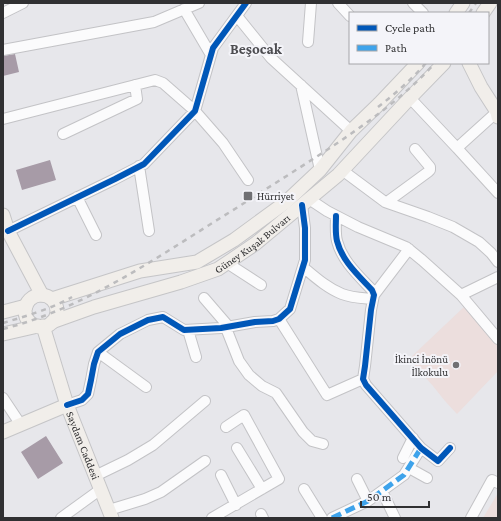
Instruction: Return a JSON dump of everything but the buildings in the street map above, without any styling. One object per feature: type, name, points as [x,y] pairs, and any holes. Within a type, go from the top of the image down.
[{"type":"main road","points":[[457,12],[463,3]]},
{"type":"main road","points":[[485,12],[490,3]]},
{"type":"main road","name":"Güney Kuşak Bulvarı","points":[[47,297],[140,271],[196,262],[234,240],[286,202],[320,170],[351,131],[379,104],[415,64]]},
{"type":"main road","name":"Güney Kuşak Bulvarı","points":[[3,334],[44,325],[94,307],[181,282],[218,269],[255,244],[342,170],[443,64]]},
{"type":"main road","points":[[469,64],[480,87],[498,113]]},
{"type":"main road","points":[[3,215],[8,231],[28,268],[47,297],[55,303],[57,313],[55,317],[44,325],[33,324],[26,316],[25,311],[27,303],[28,268]]},
{"type":"main road","points":[[3,312],[27,303],[32,297],[37,295],[47,297]]},
{"type":"main road","name":"Saydam Caddesi","points":[[44,325],[67,405],[110,515]]},
{"type":"main road","points":[[3,432],[67,405]]},
{"type":"street","points":[[3,13],[23,3]]},
{"type":"street","points":[[3,50],[154,22],[199,3]]},
{"type":"street","points":[[8,231],[144,164],[194,111],[213,48],[246,3]]},
{"type":"street","points":[[308,42],[311,3]]},
{"type":"street","points":[[338,3],[349,15]]},
{"type":"street","points":[[413,3],[422,12]]},
{"type":"street","points":[[184,9],[211,54]]},
{"type":"street","points":[[237,16],[271,58],[351,131]]},
{"type":"street","points":[[3,119],[155,80],[163,83],[194,111],[223,144],[248,180]]},
{"type":"street","points":[[63,134],[137,99],[135,85]]},
{"type":"street","points":[[301,85],[320,170]]},
{"type":"street","points":[[410,98],[498,193]]},
{"type":"street","points":[[457,148],[498,113]]},
{"type":"street","points":[[387,202],[430,170],[430,167],[415,149]]},
{"type":"street","points":[[139,166],[149,231]]},
{"type":"street","points":[[342,170],[387,202],[428,216],[473,238],[491,253],[498,262]]},
{"type":"street","points":[[77,197],[96,235]]},
{"type":"street","points":[[67,405],[82,400],[88,394],[98,352],[120,334],[148,320],[163,317],[184,330],[188,330],[227,327],[279,319],[290,308],[305,260],[305,202],[327,211],[358,227],[406,246],[461,295],[498,339]]},
{"type":"street","points":[[336,216],[336,240],[340,250],[348,263],[372,290],[373,297],[363,379],[366,385],[421,448],[438,461],[450,448]]},
{"type":"street","points":[[303,267],[326,285],[342,294],[355,298],[373,297],[409,249]]},
{"type":"street","points":[[227,263],[261,285]]},
{"type":"street","points":[[461,295],[498,277]]},
{"type":"street","points":[[204,298],[227,327],[239,361],[248,375],[262,386],[276,393],[303,432],[312,440],[323,444]]},
{"type":"street","points":[[279,319],[327,394],[363,379]]},
{"type":"street","points":[[188,330],[196,357]]},
{"type":"street","points":[[98,352],[146,387]]},
{"type":"street","points":[[3,398],[21,425]]},
{"type":"street","points":[[95,476],[128,460],[153,445],[205,401]]},
{"type":"street","points":[[212,518],[279,479],[244,415],[226,427]]},
{"type":"street","points":[[403,458],[413,438]]},
{"type":"street","points":[[237,448],[262,489]]},
{"type":"street","points":[[332,518],[368,501],[404,475],[421,448]]},
{"type":"street","points":[[110,515],[161,492],[205,461]]},
{"type":"street","points":[[409,468],[427,478]]},
{"type":"street","points":[[221,475],[236,504]]},
{"type":"street","points":[[357,479],[368,501]]},
{"type":"street","points":[[471,518],[492,480],[498,484]]},
{"type":"street","points":[[61,518],[101,489]]},
{"type":"street","points":[[304,489],[322,518]]},
{"type":"street","points":[[382,492],[395,518]]},
{"type":"shaded area","name":"İkinci İnönü İlkokulu","points":[[465,306],[498,339],[498,371],[457,414],[409,359]]},
{"type":"shaded area","points":[[498,493],[498,518],[483,518]]},
{"type":"railway","points":[[470,12],[476,3]]},
{"type":"railway","points":[[378,107],[391,97],[425,64]]},
{"type":"railway","points":[[3,329],[35,319],[65,307],[125,277],[153,260],[352,133],[402,95],[434,64]]},
{"type":"railway","points":[[3,323],[47,309],[72,297]]},
{"type":"marked path","points":[[332,518],[368,501],[404,475],[421,448]]},
{"type":"cycle path","points":[[8,231],[144,164],[195,111],[213,48],[246,3]]},
{"type":"cycle path","points":[[67,405],[82,400],[88,394],[98,352],[120,334],[148,320],[163,317],[184,330],[221,328],[279,319],[290,309],[305,260],[305,228],[302,205]]},
{"type":"cycle path","points":[[336,216],[336,235],[339,248],[347,262],[372,290],[374,295],[363,379],[366,385],[421,448],[438,461],[450,448]]},
{"type":"place","name":"Hürriyet","points":[[248,196]]},
{"type":"place","name":"İkinci İnönü İlkokulu","points":[[456,365]]},
{"type":"district","name":"Beşocak","points":[[256,49]]}]
